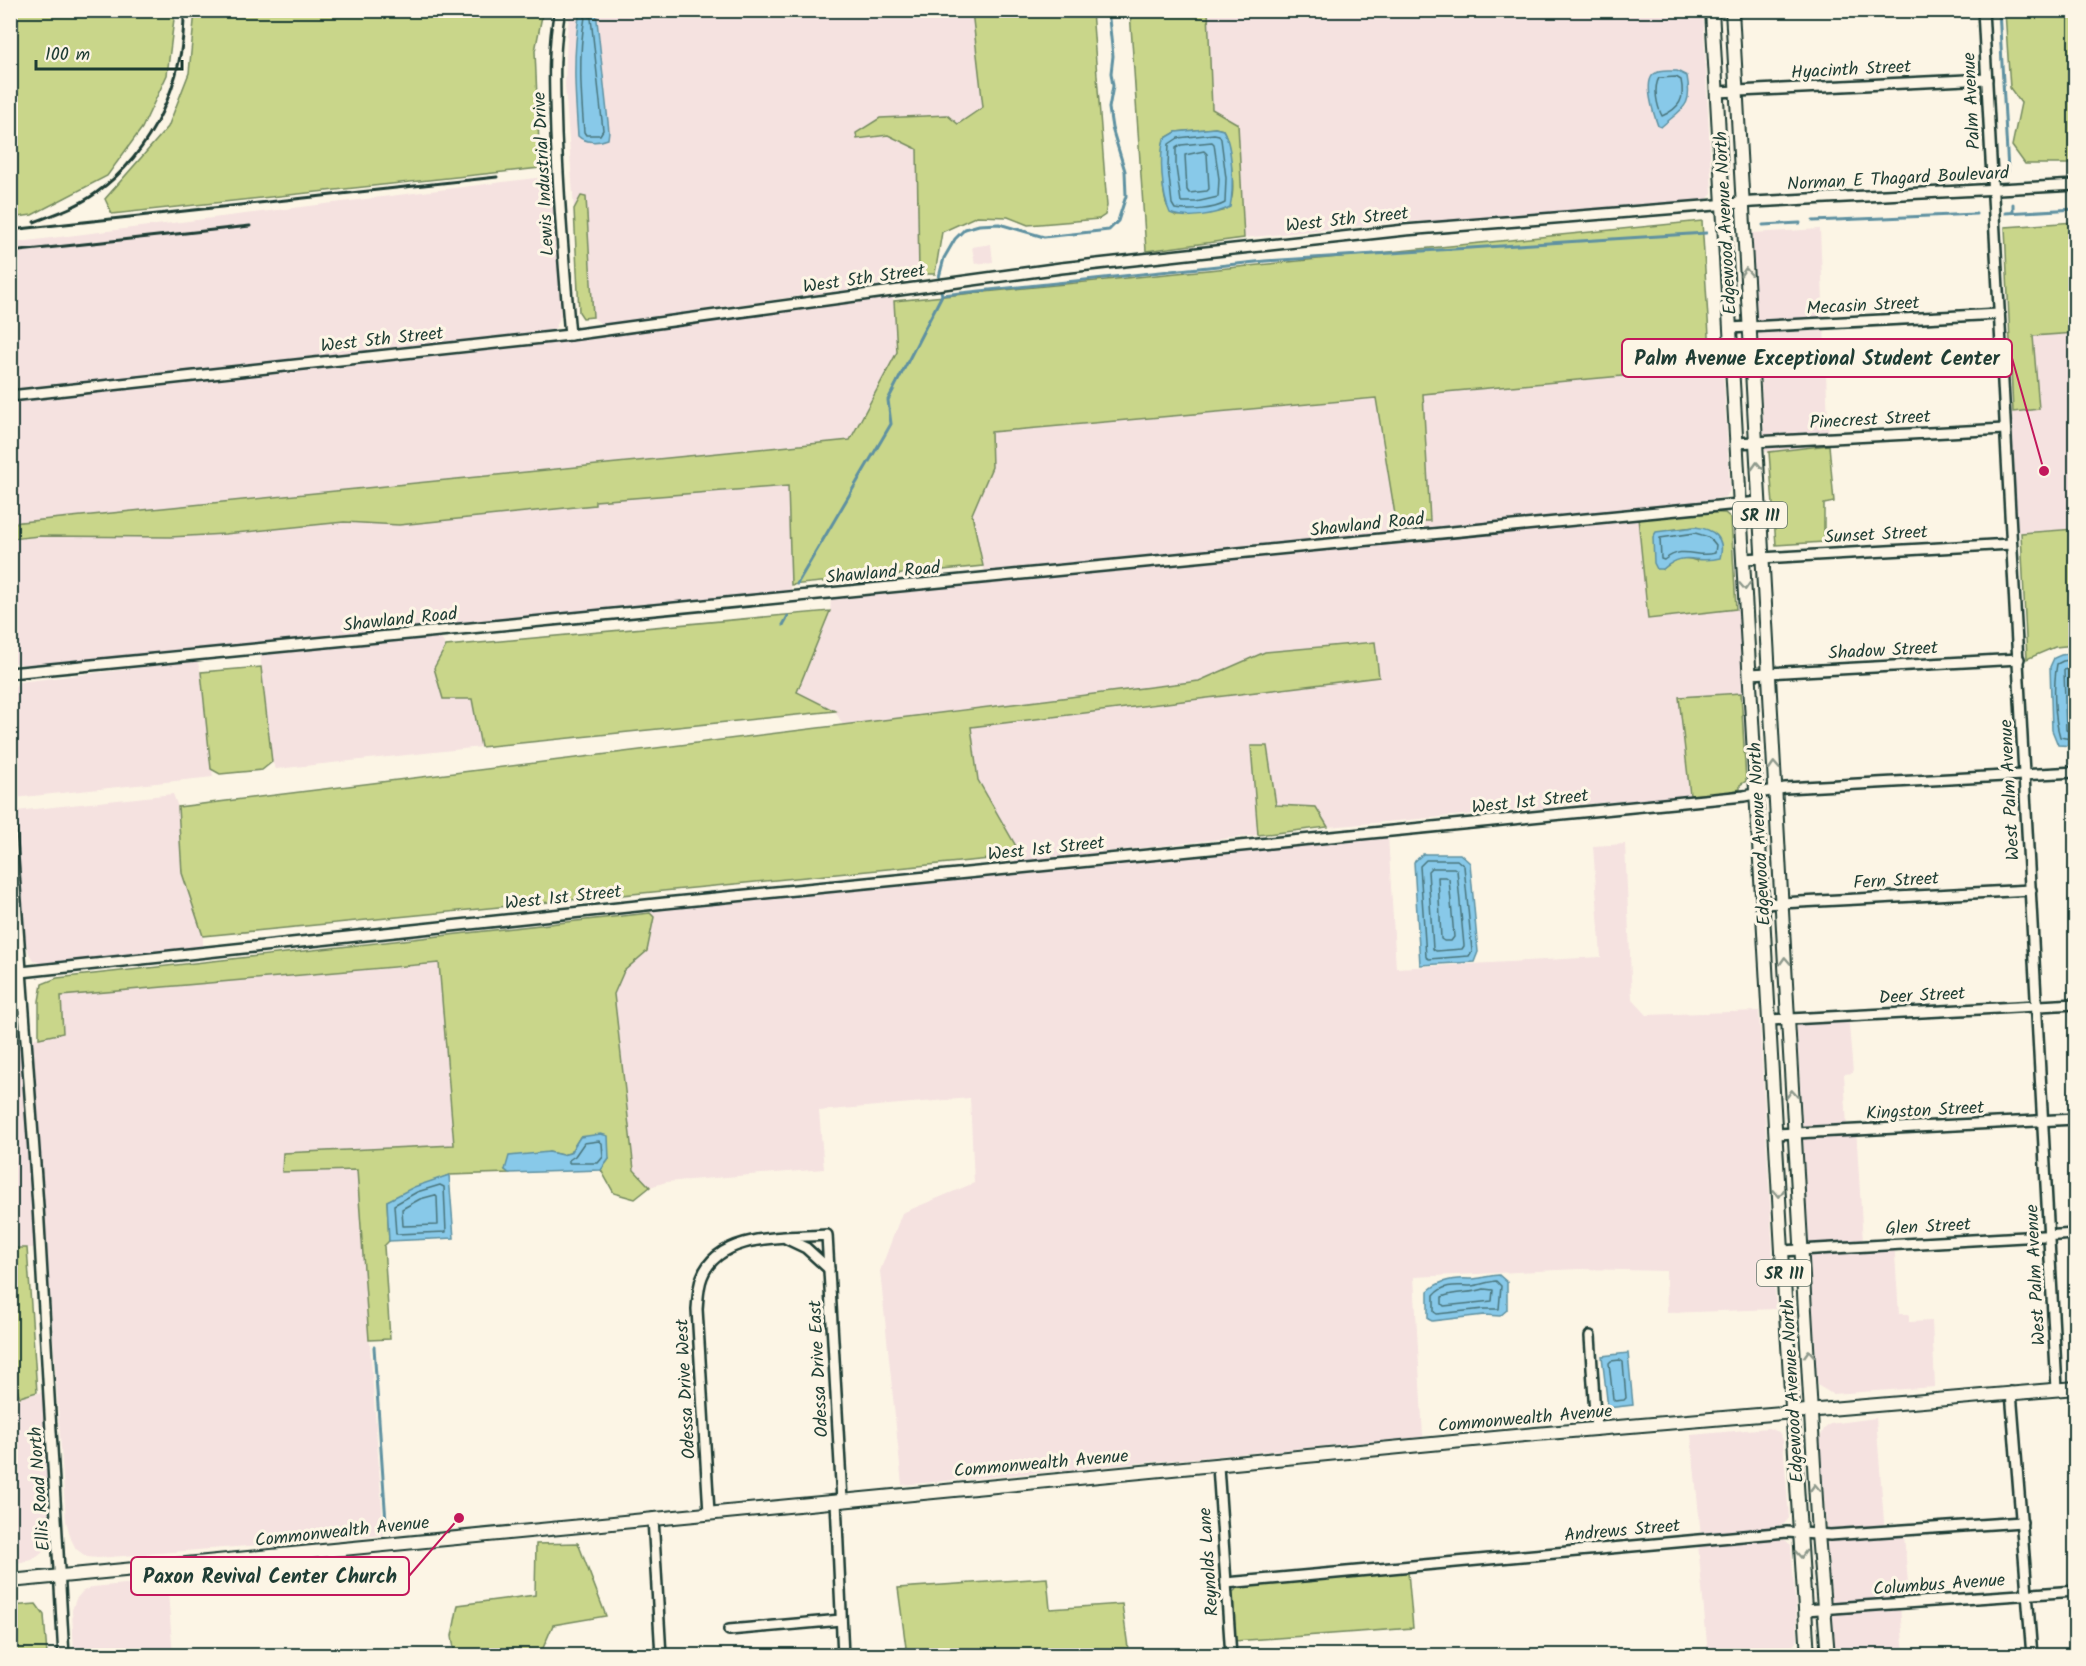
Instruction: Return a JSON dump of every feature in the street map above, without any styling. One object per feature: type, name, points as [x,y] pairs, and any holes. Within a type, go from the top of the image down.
[{"type":"main road","name":"Edgewood Avenue North","points":[[1712,10],[1782,1251],[1808,1654]]},
{"type":"main road","name":"Edgewood Avenue North","points":[[1732,10],[1781,903],[1827,1653]]},
{"type":"main road","name":"Commonwealth Avenue","points":[[10,1581],[839,1500],[1811,1410],[2076,1388]]},
{"type":"street","name":"Lewis Industrial Drive","points":[[560,10],[555,42],[554,88],[559,203],[570,335]]},
{"type":"street","name":"Palm Avenue","points":[[1983,10],[1992,189]]},
{"type":"street","name":"Hyacinth Street","points":[[1717,92],[1986,79]]},
{"type":"street","name":"Norman E Thagard Boulevard","points":[[1723,206],[2076,185]]},
{"type":"street","name":"West Palm Avenue","points":[[1992,189],[2057,1389]]},
{"type":"street","name":"West 5th Street","points":[[10,396],[570,335],[1038,271],[1260,245],[1406,230],[1723,206]]},
{"type":"street","name":"Mecasin Street","points":[[1730,328],[1999,314]]},
{"type":"street","name":"Pinecrest Street","points":[[1736,443],[2005,429]]},
{"type":"street","name":"Shawland Road","points":[[10,674],[1759,502]]},
{"type":"street","name":"Sunset Street","points":[[1743,559],[2011,544]]},
{"type":"street","name":"Shadow Street","points":[[1750,674],[2019,659]]},
{"type":"street","name":"West 1st Street","points":[[21,972],[664,903],[1757,794],[1785,788],[2076,772]]},
{"type":"street","name":"Ellis Road North","points":[[10,818],[64,1656]]},
{"type":"street","name":"Fern Street","points":[[1763,904],[2031,890]]},
{"type":"street","name":"Deer Street","points":[[1770,1020],[2076,1004]]},
{"type":"street","name":"Kingston Street","points":[[1776,1134],[2076,1119]]},
{"type":"street","name":"Glen Street","points":[[1782,1251],[2076,1234]]},
{"type":"street","name":"Odessa Drive East","points":[[786,1239],[827,1235],[839,1500],[843,1656]]},
{"type":"street","name":"Odessa Drive West","points":[[709,1513],[697,1310],[698,1291],[708,1266],[718,1255],[729,1248],[750,1241],[786,1239]]},
{"type":"street","points":[[786,1239],[806,1248],[829,1269]]},
{"type":"street","points":[[1590,1336],[1596,1430]]},
{"type":"street","points":[[2011,1392],[2032,1656]]},
{"type":"street","name":"Reynolds Lane","points":[[1218,1466],[1231,1656]]},
{"type":"street","points":[[653,1518],[661,1656]]},
{"type":"street","name":"Andrews Street","points":[[1226,1583],[1787,1532],[1830,1535],[2022,1522]]},
{"type":"street","name":"Columbus Avenue","points":[[1805,1610],[2076,1591]]},
{"type":"street","points":[[729,1630],[841,1620]]},
{"type":"street","points":[[1773,1656],[1827,1653]]},
{"type":"shaded area","points":[[570,11],[972,11],[983,107],[958,124],[947,115],[881,118],[856,133],[857,139],[888,135],[917,149],[919,274],[909,281],[601,324],[593,317],[586,197],[581,196],[574,209],[565,85]]},
{"type":"shaded area","points":[[1208,11],[1703,11],[1712,194],[1706,200],[1689,204],[1451,221],[1394,222],[1244,238],[1238,125],[1212,109]],"holes":[[[1657,72],[1683,73],[1687,105],[1661,127],[1658,125],[1650,90]]]},
{"type":"shaded area","points":[[552,176],[561,315],[556,327],[552,330],[11,390],[11,243]]},
{"type":"shaded area","points":[[1820,229],[1829,445],[1765,452],[1752,233]]},
{"type":"shaded area","points":[[991,244],[993,262],[975,264],[972,247]]},
{"type":"shaded area","points":[[891,296],[894,301],[897,352],[850,440],[11,523],[10,403]]},
{"type":"shaded area","points":[[2075,333],[2075,529],[2016,533],[2009,413],[2039,408],[2033,336]]},
{"type":"shaded area","points":[[1723,367],[1730,491],[1725,497],[1697,502],[985,571],[983,566],[972,514],[992,467],[990,432],[1376,398],[1396,520],[1430,521],[1423,394]]},
{"type":"shaded area","points":[[788,486],[791,592],[26,665],[11,660],[10,539],[39,536],[170,537],[344,522],[399,525],[595,505],[595,501]]},
{"type":"shaded area","points":[[1638,518],[1648,619],[1738,609],[1743,693],[1679,697],[1690,795],[1328,827],[1316,807],[1276,805],[1267,747],[1251,746],[1258,835],[1016,862],[1010,857],[1016,848],[978,780],[971,727],[1379,677],[1265,652],[1199,681],[843,725],[835,711],[797,693],[830,612],[831,599]]},
{"type":"shaded area","points":[[439,636],[446,646],[434,668],[472,699],[481,747],[276,769],[272,762],[261,654]]},
{"type":"shaded area","points":[[197,661],[201,672],[213,777],[14,798],[10,692],[19,682]]},
{"type":"shaded area","points":[[173,794],[178,807],[182,873],[203,936],[203,947],[41,964],[33,960],[25,939],[16,811]]},
{"type":"shaded area","points":[[1388,836],[1396,968],[1601,957],[1593,846],[1625,844],[1632,999],[1647,1015],[1759,1011],[1776,1309],[1667,1313],[1666,1271],[1579,1269],[1414,1277],[1423,1437],[902,1485],[880,1271],[902,1213],[974,1183],[970,1098],[819,1111],[824,1169],[666,1182],[650,1187],[634,1170],[614,994],[624,971],[647,951],[654,917],[650,913],[651,910]]},
{"type":"shaded area","points":[[11,892],[35,1248],[11,1248]]},
{"type":"shaded area","points":[[439,962],[454,1145],[283,1153],[282,1172],[357,1170],[384,1535],[98,1558],[87,1557],[76,1549],[66,1521],[32,1039],[62,1033],[61,996]]},
{"type":"shaded area","points":[[1848,1013],[1853,1073],[1844,1074],[1847,1127],[1856,1127],[1863,1242],[1894,1240],[1899,1314],[1909,1314],[1909,1322],[1932,1321],[1935,1387],[1832,1394],[1819,1386],[1817,1380],[1796,1015]]},
{"type":"shaded area","points":[[10,1374],[20,1397],[43,1392],[50,1541],[32,1560],[11,1564]]},
{"type":"shaded area","points":[[1876,1418],[1885,1535],[1904,1535],[1910,1607],[1900,1608],[1904,1655],[1835,1655],[1820,1439],[1824,1429],[1830,1424]]},
{"type":"shaded area","points":[[1768,1428],[1779,1432],[1783,1440],[1789,1518],[1784,1524],[1759,1530],[1701,1536],[1691,1435]]},
{"type":"shaded area","points":[[1785,1540],[1791,1545],[1798,1639],[1794,1645],[1784,1648],[1708,1655],[1698,1544]]},
{"type":"shaded area","points":[[167,1580],[173,1655],[74,1655],[72,1610],[76,1599],[83,1591],[93,1587]]},
{"type":"green space","points":[[10,11],[175,11],[167,75],[142,128],[107,176],[32,215],[11,218]]},
{"type":"green space","points":[[195,11],[543,11],[535,51],[540,168],[112,214],[105,199],[168,127],[189,73]]},
{"type":"green space","points":[[972,11],[1092,11],[1107,206],[1105,215],[1099,219],[1028,225],[1008,217],[977,216],[942,232],[935,274],[919,274],[917,149],[888,135],[857,139],[856,133],[880,118],[947,115],[958,124],[983,107]]},
{"type":"green space","points":[[1130,11],[1208,11],[1212,109],[1238,124],[1244,238],[1146,251]],"holes":[[[1215,128],[1223,130],[1231,164],[1233,185],[1231,200],[1223,211],[1176,216],[1165,200],[1162,163],[1164,139],[1176,132]]]},
{"type":"green space","points":[[2005,11],[2075,11],[2075,164],[2025,164],[2012,146],[2021,103],[2010,88]]},
{"type":"green space","points":[[581,196],[586,197],[593,317],[583,318],[579,312],[574,209]]},
{"type":"green space","points":[[1702,221],[1711,368],[1423,394],[1430,521],[1396,521],[1376,398],[991,432],[992,467],[972,514],[983,566],[791,585],[788,486],[595,501],[595,505],[399,525],[344,522],[170,537],[39,536],[11,539],[11,523],[850,440],[897,352],[894,301]]},
{"type":"green space","points":[[2075,222],[2075,333],[2033,336],[2039,409],[2013,412],[2005,227]]},
{"type":"green space","points":[[1829,445],[1834,502],[1824,504],[1824,542],[1776,545],[1769,452]]},
{"type":"green space","points":[[1695,512],[1725,513],[1731,518],[1736,609],[1648,619],[1638,518]],"holes":[[[1695,527],[1702,529],[1697,561],[1687,558],[1679,559],[1663,569],[1668,530]]]},
{"type":"green space","points":[[2075,529],[2075,645],[2055,647],[2027,659],[2021,533]]},
{"type":"green space","points":[[830,611],[797,692],[835,711],[481,747],[472,699],[443,699],[434,668],[446,646]]},
{"type":"green space","points":[[1375,642],[1379,677],[971,727],[978,780],[1017,848],[1010,857],[203,936],[182,873],[178,807],[1199,681],[1265,652]]},
{"type":"green space","points":[[261,667],[272,762],[262,770],[220,774],[211,769],[201,672]]},
{"type":"green space","points":[[1741,693],[1746,781],[1740,785],[1740,789],[1724,793],[1690,795],[1679,697]]},
{"type":"green space","points":[[1251,746],[1267,746],[1276,805],[1316,807],[1328,827],[1258,835]]},
{"type":"green space","points":[[650,913],[654,917],[647,951],[624,971],[614,994],[634,1170],[650,1187],[635,1199],[614,1193],[601,1170],[609,1159],[580,1137],[570,1153],[562,1155],[549,1152],[505,1170],[509,1173],[449,1175],[387,1201],[389,1241],[384,1246],[390,1339],[369,1340],[357,1170],[282,1172],[283,1153],[454,1145],[439,963],[61,996],[63,1033],[39,1038],[39,1001],[42,984],[57,978]]},
{"type":"green space","points":[[10,1248],[27,1248],[37,1392],[20,1397],[11,1374]]},
{"type":"green space","points":[[578,1543],[606,1616],[553,1625],[540,1655],[455,1655],[452,1636],[458,1605],[535,1595],[536,1544]]},
{"type":"green space","points":[[1408,1572],[1413,1628],[1234,1641],[1230,1594],[1241,1586]]},
{"type":"green space","points":[[1047,1578],[1050,1609],[1122,1604],[1129,1655],[907,1655],[898,1588]]},
{"type":"green space","points":[[36,1604],[44,1615],[47,1655],[11,1655],[11,1606]]},
{"type":"water","points":[[580,11],[596,11],[609,131],[608,139],[592,142],[578,136],[575,58]]},
{"type":"water","points":[[1677,71],[1687,76],[1687,101],[1680,111],[1661,127],[1658,126],[1652,107],[1649,84],[1654,74]]},
{"type":"water","points":[[1215,128],[1223,130],[1229,146],[1232,179],[1230,207],[1200,216],[1170,213],[1162,176],[1164,139],[1176,132]]},
{"type":"water","points":[[1695,527],[1716,535],[1721,545],[1720,558],[1678,560],[1663,569],[1657,569],[1654,563],[1653,537],[1656,532]]},
{"type":"water","points":[[2075,653],[2075,746],[2058,745],[2052,730],[2050,667],[2054,658]]},
{"type":"water","points":[[1423,854],[1460,854],[1470,863],[1478,952],[1474,962],[1420,965],[1414,862]]},
{"type":"water","points":[[601,1134],[608,1136],[609,1159],[601,1170],[509,1173],[505,1170],[509,1156],[549,1152],[562,1155],[570,1153],[580,1137]]},
{"type":"water","points":[[449,1175],[454,1238],[389,1241],[387,1201],[414,1187]]},
{"type":"water","points":[[1499,1275],[1507,1282],[1507,1310],[1500,1316],[1484,1315],[1432,1321],[1428,1319],[1428,1291],[1433,1287],[1453,1279],[1476,1279]]},
{"type":"water","points":[[1628,1353],[1633,1405],[1608,1408],[1602,1356]]},
{"type":"waterway","points":[[939,277],[944,258],[955,239],[965,229],[979,225],[999,224],[1044,237],[1109,230],[1118,221],[1126,196],[1125,171],[1112,128],[1109,108],[1113,86],[1111,73],[1113,56],[1108,10]]},
{"type":"waterway","points":[[1999,10],[2008,171]]},
{"type":"waterway","points":[[2013,204],[2013,212]]},
{"type":"waterway","points":[[2005,213],[2076,209]]},
{"type":"waterway","points":[[1813,221],[1976,214]]},
{"type":"waterway","points":[[1763,225],[1800,223]]},
{"type":"waterway","points":[[942,295],[1265,261],[1706,233]]},
{"type":"waterway","points":[[797,584],[891,424],[888,400],[942,295],[941,291]]},
{"type":"waterway","points":[[783,625],[788,616]]},
{"type":"waterway","points":[[374,1347],[386,1522]]},
{"type":"railway","points":[[34,222],[74,206],[96,193],[134,157],[149,136],[172,88],[179,62],[184,10]]},
{"type":"railway","points":[[10,230],[497,177]]},
{"type":"railway","points":[[10,252],[250,226]]},
{"type":"place","name":"Palm Avenue Exceptional Student Center","points":[[2044,471]]},
{"type":"place","name":"Paxon Revival Center Church","points":[[459,1518]]}]
